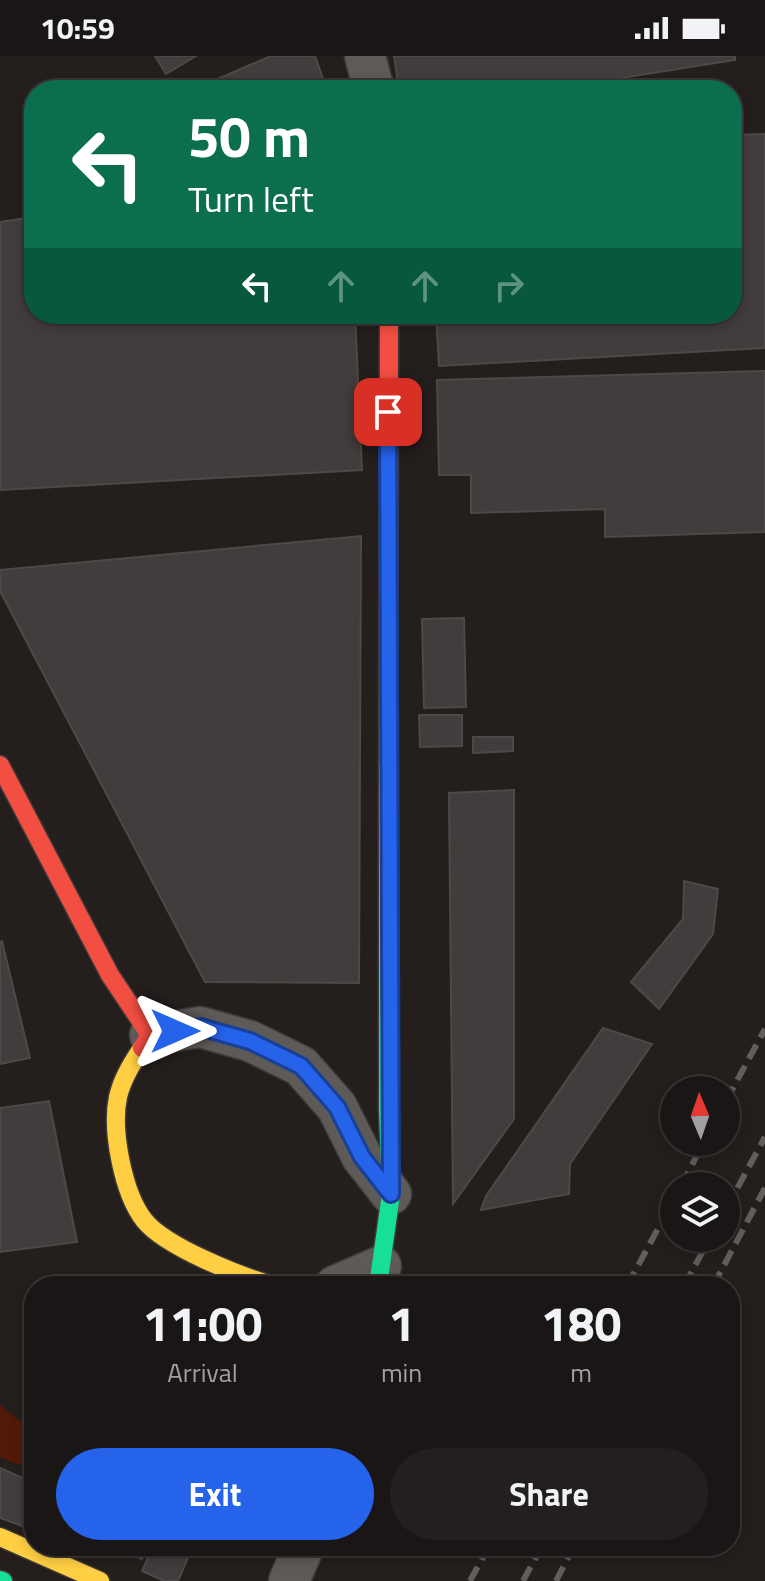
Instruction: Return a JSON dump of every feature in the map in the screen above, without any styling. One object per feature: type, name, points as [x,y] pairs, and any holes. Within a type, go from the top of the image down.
[{"type":"street","points":[[365,56],[371,80]]},
{"type":"street","points":[[379,1276],[391,1194],[388,1110],[389,324]]},
{"type":"street","points":[[0,765],[110,975],[150,1035]]},
{"type":"street","points":[[250,1276],[191,1253],[145,1222],[120,1165],[117,1100],[133,1062],[150,1035],[200,1027],[250,1041],[301,1066],[337,1107],[362,1157],[391,1194]]},
{"type":"street","points":[[0,1537],[24,1548]]},
{"type":"street","points":[[43,1556],[100,1581]]},
{"type":"street","points":[[289,1581],[300,1556]]},
{"type":"shaded area","points":[[0,1405],[24,1424],[24,1467],[0,1457]]},
{"type":"building","points":[[155,56],[196,56],[166,74]]},
{"type":"building","points":[[271,56],[315,56],[323,80],[215,80]]},
{"type":"building","points":[[394,56],[735,56],[735,60],[609,80],[398,80]]},
{"type":"building","points":[[765,134],[765,348],[439,366],[437,324],[742,324],[742,135]]},
{"type":"building","points":[[24,218],[24,324],[355,324],[362,470],[0,490],[0,222]]},
{"type":"building","points":[[765,371],[765,532],[605,537],[605,509],[471,513],[471,475],[439,475],[437,380]]},
{"type":"building","points":[[361,536],[359,983],[205,982],[0,591],[0,570]]},
{"type":"building","points":[[464,618],[466,707],[424,708],[422,619]]},
{"type":"building","points":[[419,715],[462,715],[462,746],[420,747]]},
{"type":"building","points":[[473,737],[513,737],[513,751],[473,753]]},
{"type":"building","points":[[514,790],[514,1119],[453,1204],[449,793]]},
{"type":"building","points":[[684,881],[718,889],[713,934],[659,1009],[631,982],[683,919]]},
{"type":"building","points":[[0,942],[30,1058],[0,1064]]},
{"type":"building","points":[[603,1028],[652,1044],[570,1164],[569,1194],[481,1210],[486,1196]]},
{"type":"building","points":[[49,1101],[77,1242],[0,1252],[0,1108]]},
{"type":"building","points":[[0,1468],[24,1479],[24,1526],[0,1518]]},
{"type":"building","points":[[149,1556],[189,1556],[178,1581],[164,1581],[142,1571]]},
{"type":"railway","points":[[740,1076],[765,1029]]},
{"type":"railway","points":[[740,1183],[765,1137]]},
{"type":"railway","points":[[688,1172],[697,1156]]},
{"type":"railway","points":[[718,1276],[765,1188]]},
{"type":"railway","points":[[632,1276],[660,1225]]},
{"type":"railway","points":[[689,1276],[702,1252]]},
{"type":"railway","points":[[470,1581],[484,1556]]},
{"type":"railway","points":[[523,1581],[537,1556]]},
{"type":"railway","points":[[556,1581],[569,1556]]},
{"type":"traffic: fast","points":[[379,1276],[391,1194],[388,1110],[388,761]]},
{"type":"traffic: slow","points":[[142,1048],[122,1084],[116,1111],[120,1161],[130,1194],[144,1220],[154,1230],[186,1250],[244,1276]]},
{"type":"traffic: slow","points":[[0,1537],[24,1548]]},
{"type":"traffic: slow","points":[[43,1556],[100,1581]]},
{"type":"traffic: jam","points":[[388,761],[389,324]]},
{"type":"traffic: jam","points":[[0,765],[110,975],[150,1035],[142,1048]]},
{"type":"route","points":[[175,1031],[200,1027],[250,1041],[301,1066],[337,1107],[362,1157],[391,1194],[388,1110],[388,412]]}]
